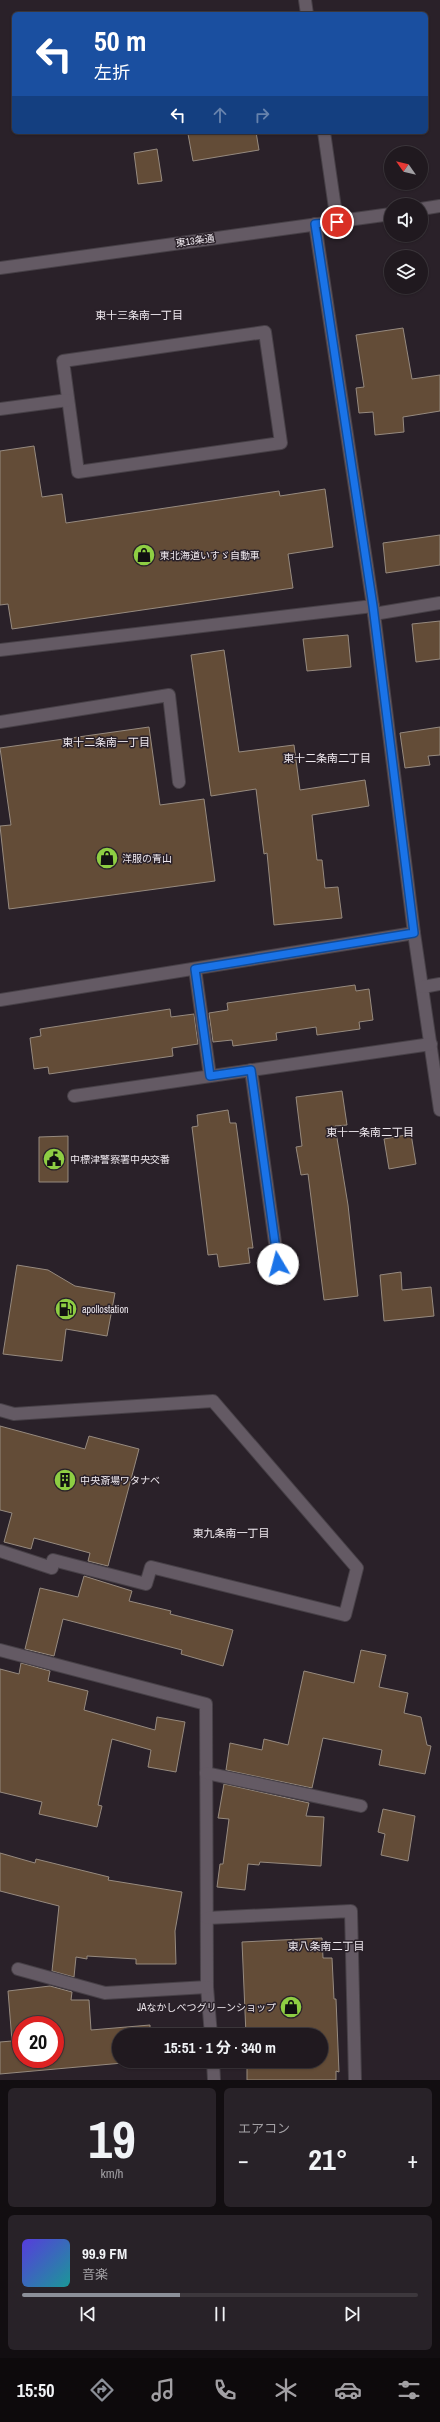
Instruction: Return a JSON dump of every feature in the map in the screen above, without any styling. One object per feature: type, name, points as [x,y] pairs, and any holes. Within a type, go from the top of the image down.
[{"type":"street","points":[[305,0],[307,12]]},
{"type":"street","points":[[324,134],[337,222]]},
{"type":"street","points":[[428,208],[440,206]]},
{"type":"street","name":"東13条通","points":[[0,268],[384,215]]},
{"type":"street","points":[[315,224],[373,610],[414,933],[440,1110]]},
{"type":"street","points":[[265,332],[281,443],[78,472],[68,400],[63,361],[265,332]]},
{"type":"street","points":[[0,410],[68,400]]},
{"type":"street","points":[[0,650],[440,603]]},
{"type":"street","points":[[0,722],[169,695],[179,782]]},
{"type":"street","points":[[0,1000],[414,933]]},
{"type":"street","points":[[195,969],[210,1076]]},
{"type":"street","points":[[423,987],[440,984]]},
{"type":"street","points":[[74,1096],[431,1044]]},
{"type":"street","points":[[251,1070],[278,1264]]},
{"type":"street","points":[[0,1410],[14,1414],[213,1401],[357,1568],[345,1615],[152,1566],[146,1584],[53,1560],[52,1568],[0,1551]]},
{"type":"street","points":[[0,1650],[206,1704],[207,1987],[210,2028]]},
{"type":"street","points":[[206,1773],[362,1806]]},
{"type":"street","points":[[207,1918],[351,1911],[355,2080]]},
{"type":"street","points":[[18,1969],[105,1993],[207,1987]]},
{"type":"street","points":[[213,2068],[214,2080]]},
{"type":"building","points":[[188,134],[256,134],[259,150],[193,161]]},
{"type":"building","points":[[157,149],[162,181],[138,184],[134,153]]},
{"type":"building","points":[[403,328],[412,379],[440,375],[440,411],[403,417],[404,432],[375,435],[373,412],[359,413],[356,388],[364,387],[356,335]]},
{"type":"building","name":"東北海道いすゞ自動車","points":[[34,446],[42,497],[62,494],[66,523],[279,491],[280,496],[325,489],[333,547],[288,554],[293,588],[12,629],[8,604],[0,605],[0,451]]},
{"type":"building","points":[[440,535],[440,565],[386,573],[383,543]]},
{"type":"building","points":[[440,621],[440,659],[416,662],[412,624]]},
{"type":"building","points":[[348,635],[351,667],[307,671],[303,639]]},
{"type":"building","points":[[224,650],[239,752],[294,745],[300,790],[365,780],[369,806],[312,815],[317,860],[322,860],[325,888],[338,887],[342,918],[274,925],[267,853],[264,854],[256,789],[211,796],[191,655]]},
{"type":"building","points":[[149,727],[160,805],[204,799],[215,881],[9,909],[0,826],[11,825],[0,748]]},
{"type":"building","points":[[440,727],[440,755],[428,756],[430,765],[405,768],[400,733]]},
{"type":"building","points":[[355,985],[356,991],[369,989],[373,1020],[359,1022],[360,1029],[317,1035],[316,1027],[276,1033],[277,1040],[233,1046],[232,1040],[213,1042],[209,1013],[228,1010],[227,1003]]},
{"type":"building","points":[[170,1009],[171,1017],[194,1014],[198,1044],[172,1048],[173,1056],[49,1074],[48,1067],[34,1069],[30,1038],[41,1036],[40,1029]]},
{"type":"building","points":[[342,1091],[347,1125],[335,1126],[348,1205],[358,1296],[324,1300],[308,1174],[301,1175],[296,1147],[302,1146],[296,1097]]},
{"type":"building","points":[[228,1110],[230,1123],[236,1123],[253,1248],[248,1248],[250,1263],[219,1267],[217,1254],[208,1255],[192,1127],[198,1126],[197,1115]]},
{"type":"building","points":[[411,1134],[416,1164],[389,1169],[384,1139]]},
{"type":"building","name":"中標津警察署中央交番","points":[[68,1136],[68,1182],[39,1182],[39,1137]]},
{"type":"building","points":[[17,1265],[48,1270],[75,1286],[115,1293],[107,1336],[66,1329],[62,1361],[3,1354]]},
{"type":"building","points":[[401,1272],[402,1290],[431,1287],[434,1316],[384,1321],[380,1275]]},
{"type":"building","name":"中央斎場ワタナベ","points":[[0,1426],[85,1449],[89,1436],[139,1449],[108,1566],[88,1561],[90,1553],[34,1538],[31,1549],[4,1542],[12,1513],[0,1510]]},
{"type":"building","points":[[84,1576],[132,1591],[129,1601],[171,1611],[170,1614],[233,1630],[223,1666],[181,1654],[182,1650],[63,1619],[54,1656],[25,1649],[40,1588],[78,1597]]},
{"type":"building","points":[[361,1650],[386,1655],[379,1687],[408,1693],[404,1713],[421,1717],[427,1745],[431,1746],[425,1774],[379,1765],[382,1750],[323,1738],[312,1788],[226,1770],[230,1743],[262,1750],[264,1739],[288,1745],[304,1671],[354,1683]]},
{"type":"building","points":[[21,1663],[50,1671],[48,1681],[88,1691],[84,1710],[155,1730],[157,1717],[185,1722],[176,1772],[148,1767],[151,1750],[112,1739],[98,1805],[102,1806],[97,1827],[39,1814],[42,1802],[0,1792],[0,1669],[19,1674]]},
{"type":"building","points":[[224,1784],[309,1803],[306,1816],[324,1817],[321,1866],[260,1862],[259,1865],[248,1864],[245,1890],[217,1887],[220,1864],[223,1864],[229,1819],[218,1818]]},
{"type":"building","points":[[383,1809],[415,1816],[408,1861],[381,1855],[385,1834],[378,1832]]},
{"type":"building","points":[[0,1853],[35,1863],[36,1859],[109,1877],[108,1880],[182,1892],[175,1931],[176,1964],[136,1964],[136,1959],[87,1956],[87,1959],[76,1957],[74,1977],[52,1971],[59,1906],[0,1891]]},
{"type":"building","name":"JAなかしべつグリーンショップ","points":[[322,1938],[323,1958],[332,1958],[334,1999],[336,1999],[339,2072],[336,2071],[336,2080],[247,2080],[247,2068],[328,2068],[328,2028],[246,2028],[242,1942]]},
{"type":"building","points":[[50,1986],[72,1992],[71,2000],[89,2000],[91,2030],[112,2028],[112,2064],[0,2074],[0,2042],[12,2041],[8,1991]]},
{"type":"building","points":[[150,2025],[150,2028],[115,2028]]},
{"type":"place","name":"東北海道いすゞ自動車","points":[[144,555]]},
{"type":"place","name":"洋服の青山","points":[[107,858]]},
{"type":"place","name":"中標津警察署中央交番","points":[[54,1159]]},
{"type":"place","name":"apollostation","points":[[66,1309]]},
{"type":"place","name":"中央斎場ワタナベ","points":[[65,1480]]},
{"type":"place","name":"JAなかしべつグリーンショップ","points":[[291,2007]]},
{"type":"district","name":"東十三条南一丁目","points":[[139,315]]},
{"type":"district","name":"東十二条南一丁目","points":[[106,742]]},
{"type":"district","name":"東十二条南二丁目","points":[[327,758]]},
{"type":"district","name":"東十一条南二丁目","points":[[370,1132]]},
{"type":"district","name":"東九条南一丁目","points":[[231,1533]]},
{"type":"district","name":"東八条南二丁目","points":[[326,1946]]},
{"type":"route","points":[[278,1264],[251,1070],[210,1076],[195,969],[414,933],[373,606],[315,224],[337,222]]}]
